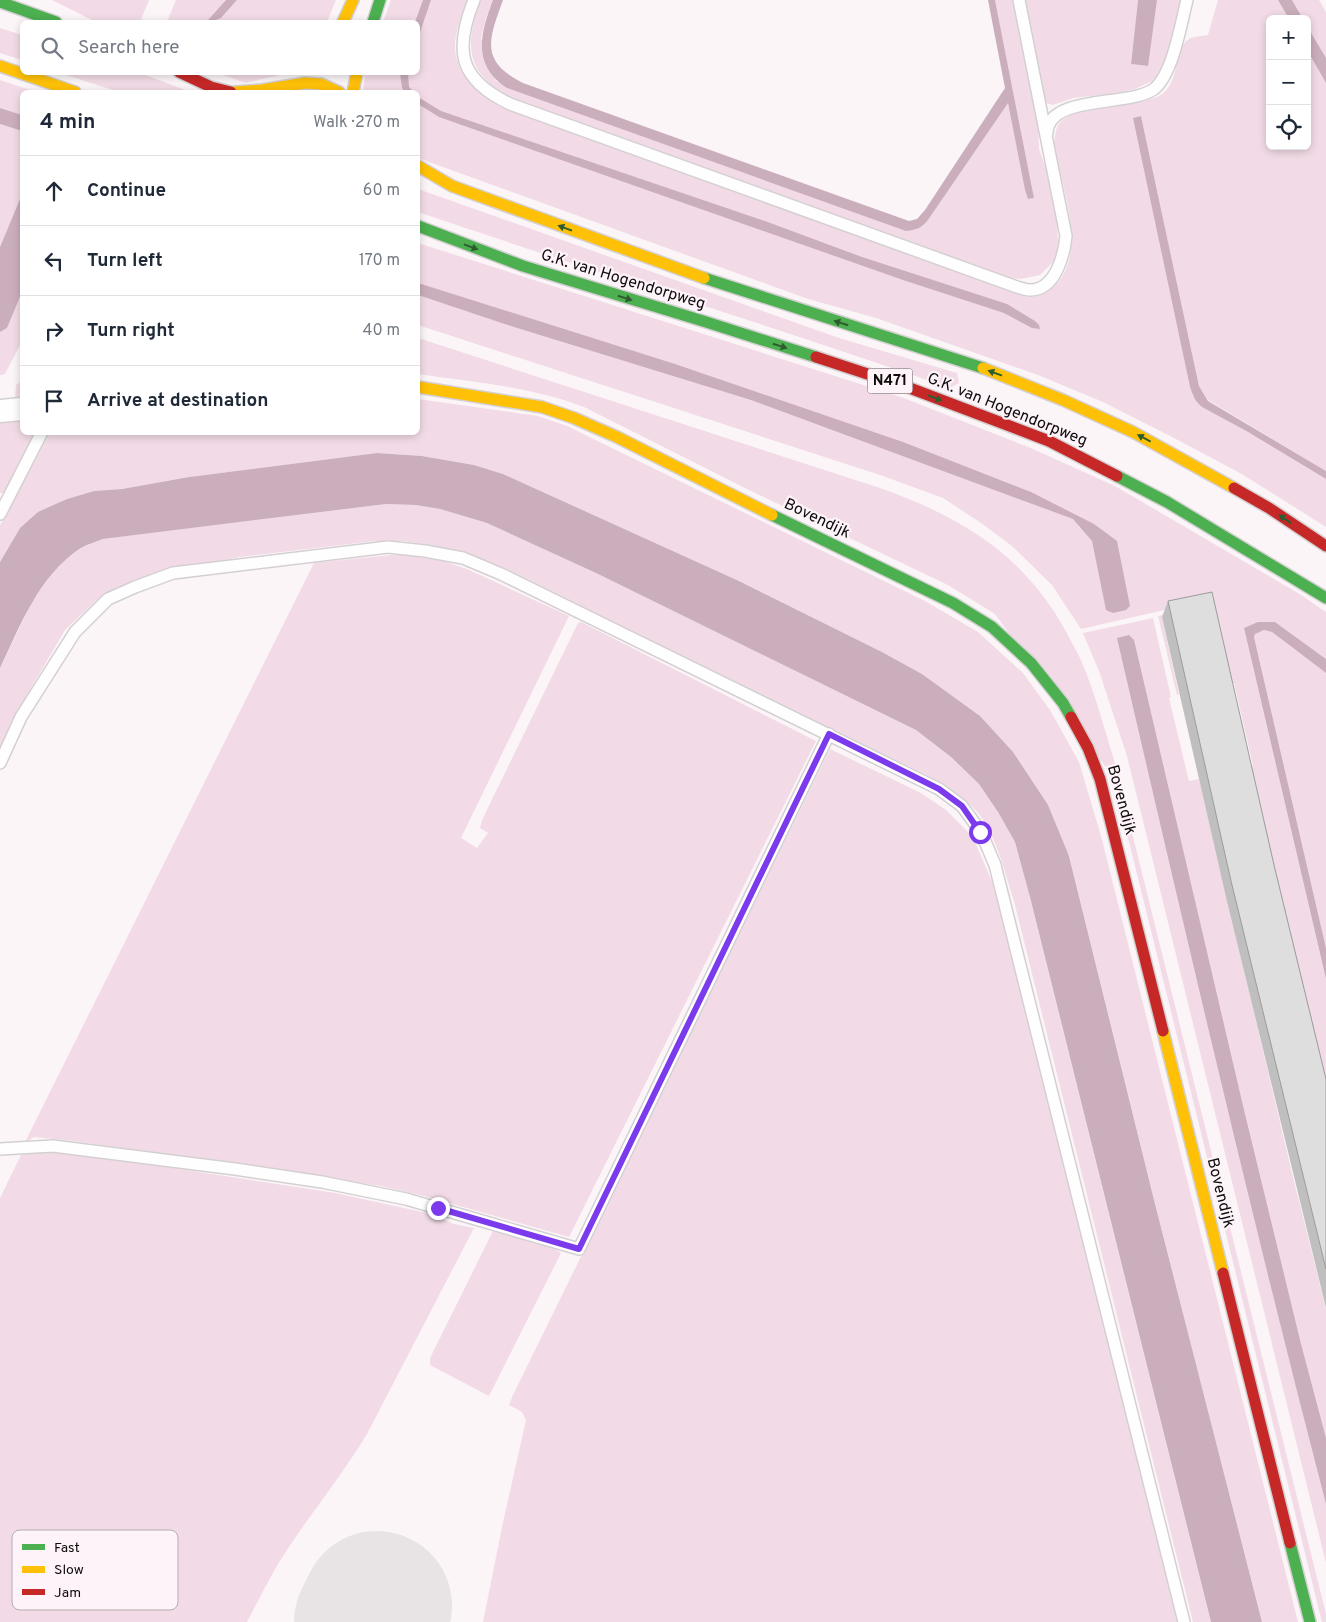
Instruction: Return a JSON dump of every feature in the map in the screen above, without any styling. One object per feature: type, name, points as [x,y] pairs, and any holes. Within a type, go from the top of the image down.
[{"type":"main road","points":[[344,20],[353,0]]},
{"type":"main road","points":[[373,20],[380,0]]},
{"type":"main road","points":[[0,2],[50,20]]},
{"type":"main road","points":[[0,66],[20,73]]},
{"type":"main road","points":[[26,75],[70,90]]},
{"type":"main road","points":[[185,75],[211,87],[223,90]]},
{"type":"main road","points":[[252,90],[277,87],[313,78],[324,89],[330,75]]},
{"type":"main road","points":[[353,90],[356,75]]},
{"type":"main road","name":"G.K. van Hogendorpweg","points":[[420,167],[452,186],[713,281],[994,372],[1063,400],[1133,432],[1174,454],[1269,508],[1326,546]]},
{"type":"main road","name":"G.K. van Hogendorpweg","points":[[420,181],[452,186]]},
{"type":"main road","name":"G.K. van Hogendorpweg","points":[[420,229],[522,266],[703,321],[907,387],[1049,441],[1168,502],[1247,548],[1326,598]]},
{"type":"main road","name":"Bovendijk","points":[[420,387],[542,407],[574,418],[617,437],[953,604],[992,627],[1031,663],[1063,703],[1088,748],[1100,779],[1310,1622]]},
{"type":"street","points":[[0,411],[20,409]]},
{"type":"lane","points":[[474,0],[462,35],[463,58],[475,79],[495,97],[528,111],[1028,290],[1043,287],[1048,282],[1061,263],[1065,250],[1066,236],[1019,0]]},
{"type":"lane","points":[[1047,142],[1047,128],[1054,116],[1068,109],[1139,96],[1154,89],[1161,82],[1171,61],[1187,0]]},
{"type":"lane","points":[[0,514],[40,435]]},
{"type":"lane","points":[[0,763],[21,717],[75,632],[108,599],[173,573],[388,547],[425,550],[463,558],[510,578],[939,789],[962,806],[980,832],[995,865],[1184,1622]]},
{"type":"lane","points":[[0,1150],[53,1146],[322,1182],[406,1199],[579,1249],[829,734]]},
{"type":"shaded area","points":[[52,0],[149,0],[141,20],[92,20]]},
{"type":"shaded area","points":[[176,0],[226,0],[208,20],[168,20]]},
{"type":"shaded area","points":[[226,0],[237,0],[221,18],[208,20]]},
{"type":"shaded area","points":[[237,0],[336,0],[328,20],[216,20],[221,18]]},
{"type":"shaded area","points":[[391,0],[467,0],[455,40],[459,66],[476,90],[500,107],[1027,297],[1044,294],[1057,283],[1066,269],[1070,253],[1069,216],[1054,143],[1059,124],[1077,113],[1147,100],[1165,92],[1170,85],[1184,44],[1191,38],[1208,35],[1218,0],[1278,0],[1287,15],[1266,15],[1266,150],[1311,150],[1311,57],[1326,83],[1326,471],[1208,400],[1199,386],[1141,116],[1134,118],[1193,396],[1202,407],[1326,479],[1326,527],[1240,473],[1174,438],[1103,402],[1038,375],[876,318],[808,299],[420,159],[420,90],[363,90],[365,75],[420,75],[420,20],[384,20]]},
{"type":"shaded area","points":[[423,0],[431,0],[420,32],[420,20],[416,20]]},
{"type":"shaded area","points":[[480,0],[493,0],[481,38],[496,81],[914,230],[923,226],[928,220],[1008,102],[1025,190],[1028,199],[1034,198],[995,0],[1013,0],[1038,125],[1039,149],[1046,169],[1057,219],[1057,254],[1053,262],[1040,275],[1021,279],[1011,278],[506,96],[482,76],[472,54],[472,30]]},
{"type":"shaded area","points":[[493,0],[503,0],[492,38],[491,48],[494,57],[499,66],[509,75],[523,83],[909,221],[917,219],[925,210],[1005,88],[988,0],[995,0],[1034,198],[1028,199],[1025,190],[1008,103],[928,220],[919,228],[906,231],[507,88],[488,69],[482,48],[482,37]]},
{"type":"shaded area","points":[[1024,0],[1138,0],[1131,64],[1147,66],[1157,0],[1182,0],[1165,59],[1155,78],[1135,89],[1073,98],[1053,105],[1046,103]]},
{"type":"shaded area","points":[[1138,0],[1157,0],[1148,66],[1131,64]]},
{"type":"shaded area","points":[[1278,0],[1292,0],[1301,15],[1287,15]]},
{"type":"shaded area","points":[[1292,0],[1319,0],[1326,12],[1326,58],[1311,33],[1311,15],[1301,15]]},
{"type":"shaded area","points":[[0,28],[20,34],[20,59],[0,53]]},
{"type":"shaded area","points":[[1311,33],[1326,58],[1326,83],[1311,57]]},
{"type":"shaded area","points":[[66,75],[145,75],[186,90],[113,90]]},
{"type":"shaded area","points":[[223,75],[280,75],[246,83]]},
{"type":"shaded area","points":[[400,75],[408,75],[409,87],[412,90],[404,90]]},
{"type":"shaded area","points":[[0,80],[30,90],[20,90],[20,114],[0,108]]},
{"type":"shaded area","points":[[420,98],[441,111],[765,221],[862,257],[1007,304],[1035,321],[1040,329],[1032,328],[1004,313],[903,280],[439,117],[420,105]]},
{"type":"shaded area","points":[[0,108],[20,114],[20,130],[0,124]]},
{"type":"shaded area","points":[[1141,116],[1199,386],[1208,401],[1326,471],[1326,479],[1202,407],[1194,398],[1190,387],[1133,118]]},
{"type":"shaded area","points":[[0,124],[20,130],[20,199],[0,247]]},
{"type":"shaded area","points":[[420,190],[839,338],[957,373],[959,383],[950,388],[420,213]]},
{"type":"shaded area","points":[[20,199],[20,297],[7,328],[0,332],[0,247]]},
{"type":"shaded area","points":[[420,244],[901,397],[1033,449],[1115,486],[1298,593],[1326,612],[1326,659],[1275,622],[1244,628],[1326,979],[1326,1119],[1243,769],[1253,766],[1213,599],[1081,629],[1052,585],[1013,547],[943,498],[883,476],[420,326]]},
{"type":"shaded area","points":[[420,284],[675,364],[903,442],[1031,492],[1094,524],[1117,541],[1130,606],[1126,610],[1113,613],[1106,610],[1092,541],[1073,519],[751,400],[514,327],[420,296]]},
{"type":"shaded area","points":[[20,297],[20,345],[5,374],[0,375],[0,332],[7,328]]},
{"type":"shaded area","points":[[420,339],[880,488],[911,500],[967,528],[992,545],[1015,564],[1055,612],[1083,665],[1096,700],[1114,760],[1326,1614],[1326,1622],[1322,1622],[1113,777],[995,614],[948,585],[751,491],[584,407],[523,390],[420,374]]},
{"type":"shaded area","points":[[20,382],[20,399],[15,400],[16,385]]},
{"type":"shaded area","points":[[420,399],[538,416],[567,426],[925,601],[978,632],[1023,673],[1050,710],[1079,762],[1101,836],[1298,1622],[1262,1622],[1155,1204],[1069,855],[980,716],[922,674],[739,581],[503,474],[474,465],[422,456],[377,453],[189,477],[122,489],[94,491],[67,499],[20,528],[0,562],[0,525],[49,435],[420,435]]},
{"type":"shaded area","points":[[20,415],[20,435],[34,435],[8,494],[0,493],[0,418]]},
{"type":"shaded area","points":[[377,453],[422,456],[474,465],[503,474],[739,581],[922,674],[980,716],[1013,752],[1048,805],[1069,856],[1155,1204],[1262,1622],[1211,1622],[1015,842],[979,784],[951,757],[916,730],[596,573],[487,523],[440,509],[416,505],[386,504],[103,539],[89,544],[66,559],[42,587],[32,602],[0,668],[0,562],[20,528],[38,512],[67,499],[94,491],[122,489],[189,477]]},
{"type":"shaded area","points":[[386,504],[416,505],[440,509],[487,523],[596,573],[916,730],[951,757],[979,784],[1015,842],[1211,1622],[1193,1622],[1014,901],[996,845],[985,823],[974,808],[955,793],[929,776],[490,564],[424,544],[403,541],[375,541],[240,557],[144,577],[121,587],[96,601],[65,630],[24,700],[0,752],[0,668],[32,602],[52,572],[83,547],[103,539]]},
{"type":"shaded area","points":[[401,554],[443,561],[467,569],[569,616],[461,838],[477,848],[488,833],[480,828],[482,820],[578,623],[581,622],[816,741],[569,1237],[424,1196],[381,1186],[73,1141],[34,1137],[24,1144],[314,563]]},
{"type":"shaded area","points":[[1209,605],[1226,684],[1162,617],[1179,695],[1177,695],[1158,616]]},
{"type":"shaded area","points":[[1153,618],[1171,697],[1169,698],[1189,781],[1199,779],[1326,1309],[1326,1563],[1127,756],[1099,671],[1083,633]]},
{"type":"shaded area","points":[[1258,622],[1275,622],[1326,659],[1326,673],[1272,632],[1264,630],[1255,634],[1254,637],[1326,948],[1326,979],[1244,628]]},
{"type":"shaded area","points":[[1264,630],[1272,632],[1326,673],[1326,948],[1254,637],[1255,633]]},
{"type":"shaded area","points":[[1129,635],[1134,640],[1244,1110],[1326,1438],[1326,1504],[1245,1180],[1117,638]]},
{"type":"shaded area","points":[[830,749],[921,793],[946,810],[973,837],[997,894],[1177,1622],[483,1622],[526,1420],[522,1412],[509,1405]]},
{"type":"shaded area","points":[[52,1151],[335,1193],[427,1213],[454,1224],[474,1228],[367,1434],[278,1564],[247,1622],[0,1622],[0,1198],[21,1155]]},
{"type":"shaded area","points":[[493,1231],[553,1248],[561,1253],[489,1396],[430,1365],[430,1358]]},
{"type":"building","points":[[1212,592],[1274,865],[1326,1079],[1326,1269],[1231,881],[1168,601]]},
{"type":"runway","points":[[369,1622],[377,1606]]},
{"type":"traffic: fast","points":[[374,20],[380,0]]},
{"type":"traffic: fast","points":[[0,2],[50,20]]},
{"type":"traffic: fast","points":[[420,227],[523,266],[816,357]]},
{"type":"traffic: fast","points":[[704,278],[983,368]]},
{"type":"traffic: fast","points":[[1117,476],[1167,502],[1326,598]]},
{"type":"traffic: fast","points":[[772,515],[953,603],[992,627],[1031,663],[1063,703],[1071,717]]},
{"type":"traffic: fast","points":[[1290,1543],[1310,1622]]},
{"type":"traffic: slow","points":[[344,20],[353,0]]},
{"type":"traffic: slow","points":[[0,66],[20,73]]},
{"type":"traffic: slow","points":[[26,75],[69,90]]},
{"type":"traffic: slow","points":[[353,90],[356,75]]},
{"type":"traffic: slow","points":[[262,90],[305,83],[321,84],[334,90]]},
{"type":"traffic: slow","points":[[420,167],[452,186],[704,278]]},
{"type":"traffic: slow","points":[[983,368],[1063,400],[1133,432],[1234,488]]},
{"type":"traffic: slow","points":[[420,387],[542,407],[574,418],[617,437],[772,515]]},
{"type":"traffic: slow","points":[[1163,1031],[1223,1273]]},
{"type":"traffic: jam","points":[[185,75],[211,87],[223,90]]},
{"type":"traffic: jam","points":[[816,357],[907,387],[1049,441],[1117,476]]},
{"type":"traffic: jam","points":[[1234,488],[1269,508],[1326,546]]},
{"type":"traffic: jam","points":[[1071,717],[1088,748],[1100,779],[1163,1031]]},
{"type":"traffic: jam","points":[[1223,1273],[1290,1543]]},
{"type":"route","points":[[438,1208],[579,1249],[829,734],[939,789],[962,806],[980,832]]}]
